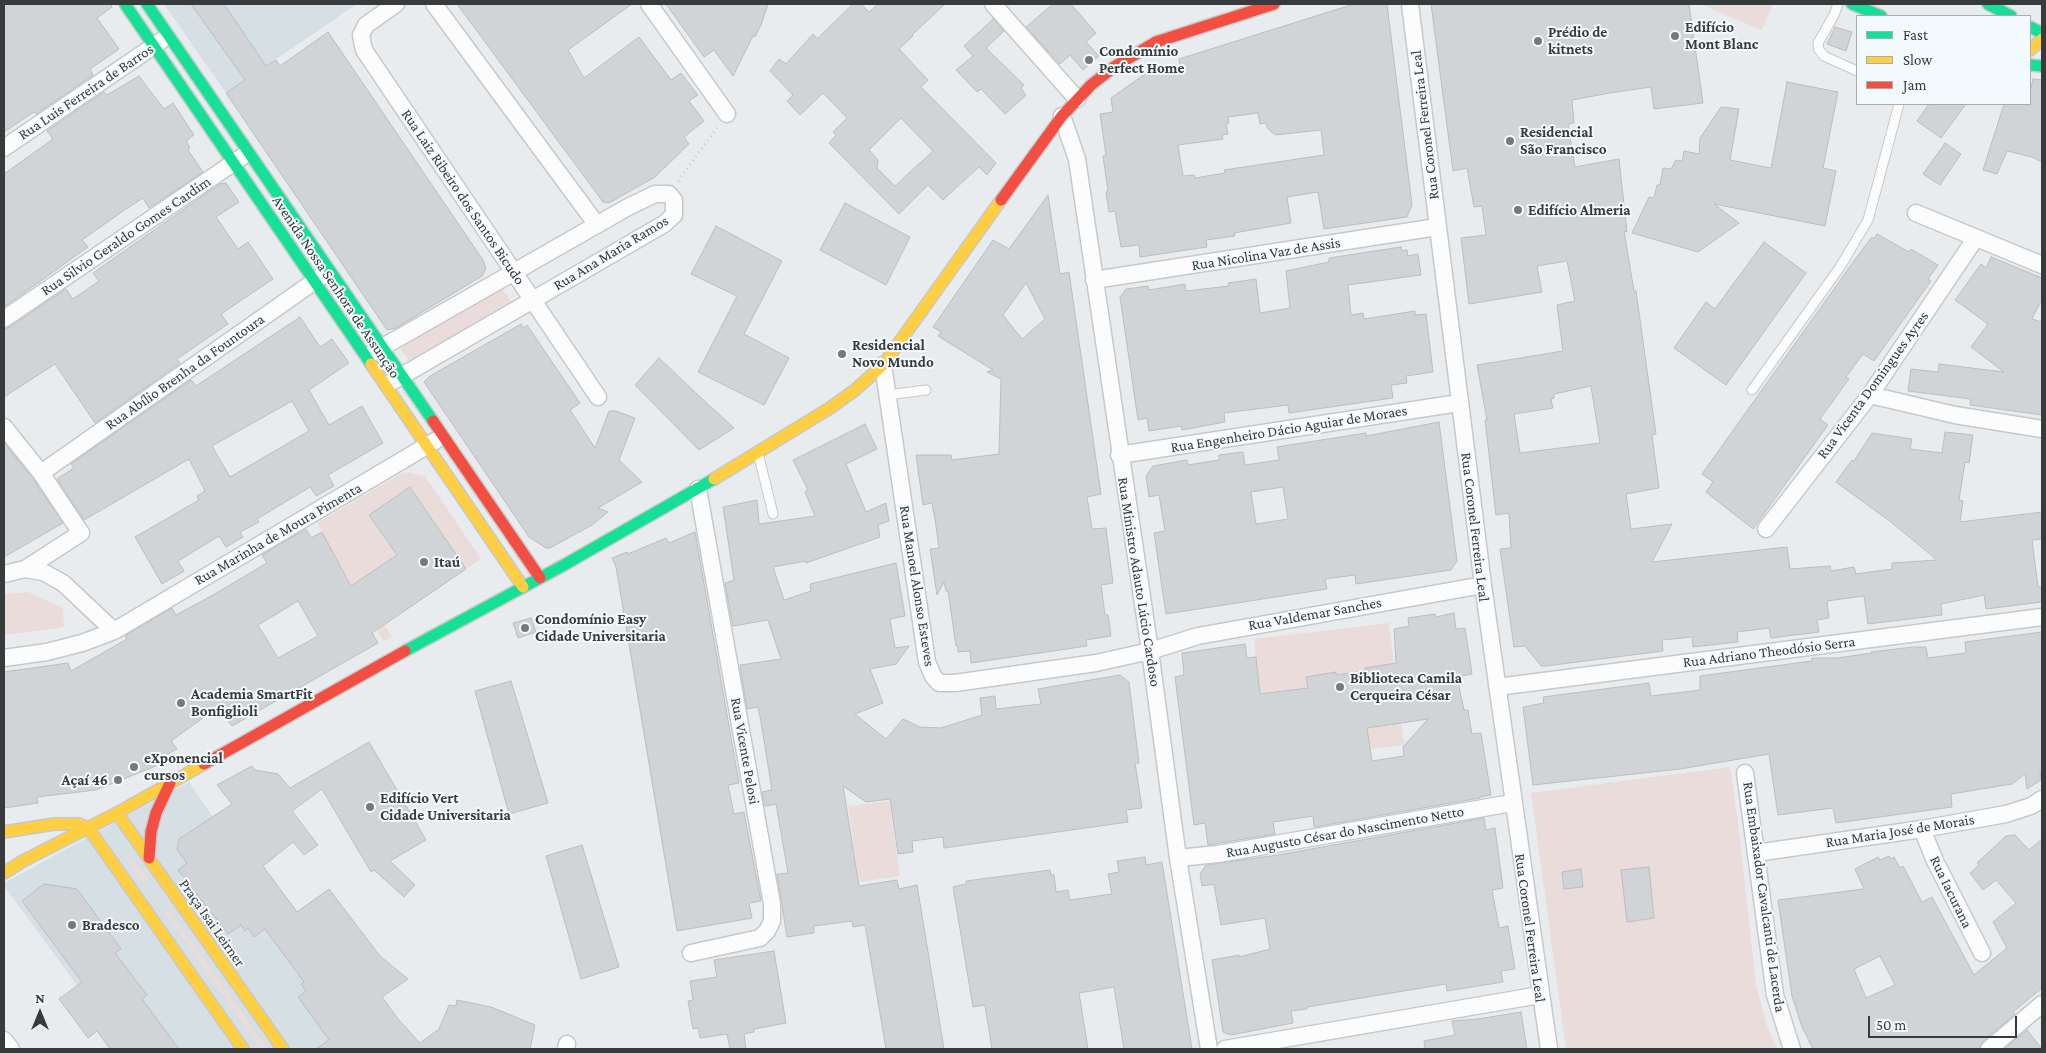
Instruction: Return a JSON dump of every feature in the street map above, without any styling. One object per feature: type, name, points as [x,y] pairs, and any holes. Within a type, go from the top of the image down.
[{"type":"main road","name":"Avenida Nossa Senhora de Assunção","points":[[126,4],[523,587]]},
{"type":"main road","name":"Avenida Nossa Senhora de Assunção","points":[[147,4],[540,578]]},
{"type":"main road","points":[[4,873],[23,861],[89,829],[361,675],[540,578],[698,489],[830,408],[855,390],[883,365],[1062,116],[1077,99],[1114,67],[1156,42],[1274,4]]},
{"type":"main road","points":[[1852,4],[1879,15]]},
{"type":"main road","points":[[1988,4],[2009,15]]},
{"type":"main road","points":[[2031,49],[2042,39]]},
{"type":"main road","points":[[149,858],[151,832],[156,813],[170,783]]},
{"type":"main road","name":"Praça Isai Leirner","points":[[118,813],[283,1049]]},
{"type":"main road","points":[[6,832],[54,824],[79,824],[89,829],[243,1049]]},
{"type":"street","name":"Rua Laiz Ribeiro dos Santos Bicudo","points":[[396,4],[366,25],[361,34],[364,50],[598,397]]},
{"type":"street","points":[[434,4],[597,225]]},
{"type":"street","points":[[649,4],[727,114]]},
{"type":"street","points":[[994,4],[1077,99]]},
{"type":"street","name":"Rua Coronel Ferreira Leal","points":[[1410,4],[1483,585],[1512,803],[1548,1049]]},
{"type":"street","name":"Rua Luis Ferreira de Barros","points":[[4,148],[169,36]]},
{"type":"street","name":"Rua Ministro Adauto Lúcio Cardoso","points":[[1062,116],[1077,159],[1150,651],[1178,858],[1209,1049]]},
{"type":"street","name":"Rua Silvio Geraldo Gomes Cardim","points":[[4,319],[248,153]]},
{"type":"street","name":"Rua Ana Maria Ramos","points":[[366,358],[514,272],[655,194],[669,194],[674,200],[674,215],[664,224],[385,386]]},
{"type":"street","points":[[1916,213],[2042,265]]},
{"type":"street","name":"Rua Nicolina Vaz de Assis","points":[[1094,280],[1437,227]]},
{"type":"street","name":"Rua Vicenta Domingues Ayres","points":[[1766,529],[1870,395],[1976,239]]},
{"type":"street","name":"Rua Abílio Brenha da Fountoura","points":[[41,473],[329,270]]},
{"type":"street","name":"Rua Manoel Alonso Esteves","points":[[883,365],[927,662],[933,676],[939,683],[955,683],[1096,663],[1150,651]]},
{"type":"street","points":[[1870,395],[1955,415],[2042,429]]},
{"type":"street","name":"Rua Engenheiro Dácio Aguiar de Moraes","points":[[1120,455],[1459,403]]},
{"type":"street","points":[[4,427],[41,473],[81,533],[25,569],[4,574]]},
{"type":"street","name":"Rua Marinha de Moura Pimenta","points":[[4,658],[47,652],[82,643],[114,631],[443,436]]},
{"type":"street","name":"Rua Vicente Pelosi","points":[[690,953],[760,938],[768,931],[772,922],[772,904],[698,489]]},
{"type":"street","points":[[25,569],[43,572],[63,583],[114,631]]},
{"type":"street","name":"Rua Valdemar Sanches","points":[[1150,651],[1198,636],[1483,585]]},
{"type":"street","name":"Rua Adriano Theodósio Serra","points":[[1497,687],[2042,617]]},
{"type":"street","name":"Rua Embaixador Cavalcanti de Lacerda","points":[[1745,773],[1775,995],[1792,1049]]},
{"type":"street","name":"Rua Maria José de Morais","points":[[1756,854],[1922,829],[2006,814],[2031,806],[2042,799]]},
{"type":"street","name":"Rua Augusto César do Nascimento Netto","points":[[1178,858],[1218,854],[1512,803]]},
{"type":"street","name":"Rua Iacurana","points":[[1922,829],[1935,861],[1982,953]]},
{"type":"street","points":[[1225,1049],[1540,995]]},
{"type":"street","points":[[1988,1049],[2042,1004]]},
{"type":"street","points":[[4,1040],[11,1049]]},
{"type":"lane","points":[[1838,4],[1818,43],[1824,56],[1856,71]]},
{"type":"lane","points":[[1752,390],[1840,266],[1868,220],[1899,105]]},
{"type":"lane","points":[[887,395],[926,390]]},
{"type":"lane","points":[[758,453],[773,514]]},
{"type":"path","points":[[669,194],[727,114]]},
{"type":"shaded area","points":[[164,4],[357,4],[226,93]]},
{"type":"shaded area","points":[[1705,4],[1773,4],[1762,30],[1704,6]]},
{"type":"shaded area","points":[[502,288],[511,302],[409,361],[399,347]]},
{"type":"shaded area","points":[[404,472],[425,476],[481,559],[466,569],[410,487],[369,515],[397,555],[384,624],[392,636],[383,641],[317,523]]},
{"type":"shaded area","points":[[28,592],[63,608],[64,626],[4,635],[4,594]]},
{"type":"shaded area","points":[[1389,623],[1404,745],[1295,758],[1287,691],[1260,694],[1254,639]]},
{"type":"shaded area","points":[[1730,767],[1756,985],[1767,1026],[1777,1049],[1566,1049],[1531,793]]},
{"type":"shaded area","points":[[189,782],[371,1049],[124,1049],[4,886],[4,883]]},
{"type":"shaded area","points":[[889,801],[900,876],[859,882],[848,806]]},
{"type":"shaded area","points":[[127,856],[150,878],[143,883],[134,872]]},
{"type":"shaded area","points":[[167,909],[268,1049],[261,1049],[164,912]]},
{"type":"building","points":[[4,4],[111,4],[112,7],[97,18],[119,49],[90,69],[93,75],[36,114],[34,112],[4,132]]},
{"type":"building","points":[[191,4],[224,4],[266,66],[276,60],[280,66],[328,32],[483,260],[486,268],[482,276],[396,328],[387,330],[226,93],[245,80]]},
{"type":"building","points":[[457,4],[632,4],[568,50],[584,78],[639,37],[671,80],[681,73],[698,95],[689,101],[704,121],[684,137],[689,144],[655,177],[609,203],[603,202]]},
{"type":"building","points":[[666,4],[768,4],[761,25],[755,37],[753,36],[733,76],[714,50],[704,57]]},
{"type":"building","points":[[853,4],[861,4],[869,12],[878,4],[945,4],[899,49],[928,80],[921,87],[996,163],[987,175],[979,167],[943,200],[928,185],[899,214],[829,143],[836,135],[833,132],[847,118],[823,93],[800,115],[787,101],[793,95],[770,71],[779,59],[786,64],[813,34],[817,39]],"holes":[[[901,118],[933,151],[895,186],[877,168],[878,160],[869,150]]]},
{"type":"building","points":[[1053,4],[1071,4],[1096,33],[1086,42],[1099,56],[1083,70],[1070,55],[1060,64],[1026,27]]},
{"type":"building","points":[[1354,4],[1387,4],[1412,205],[1407,217],[1324,229],[1318,192],[1287,197],[1291,223],[1234,233],[1235,236],[1206,240],[1207,247],[1140,257],[1139,245],[1121,247],[1115,211],[1109,212],[1103,156],[1106,155],[1100,114],[1113,112],[1111,98],[1148,72],[1180,67],[1179,59]],"holes":[[[1258,113],[1260,124],[1266,123],[1267,128],[1275,135],[1321,130],[1324,155],[1224,170],[1225,173],[1195,178],[1194,175],[1183,176],[1178,145],[1223,139],[1222,135],[1228,134],[1226,124],[1229,123],[1228,117]]]},
{"type":"building","points":[[1431,4],[1689,4],[1703,103],[1654,109],[1651,87],[1610,93],[1572,100],[1574,123],[1568,124],[1575,167],[1619,159],[1627,232],[1624,231],[1634,291],[1636,291],[1656,434],[1652,435],[1659,488],[1626,494],[1631,529],[1672,524],[1652,562],[1787,547],[1790,569],[1830,566],[1831,571],[1854,567],[1856,574],[1892,569],[1892,563],[1937,560],[1891,522],[1836,482],[1852,460],[1854,461],[1872,433],[1912,439],[1910,449],[1942,453],[1945,432],[1973,435],[1969,463],[1965,462],[1959,500],[1963,501],[1960,522],[2042,512],[2042,539],[2032,540],[2038,587],[2042,587],[2042,602],[1986,609],[1984,595],[1941,604],[1942,615],[1868,624],[1864,596],[1827,601],[1829,618],[1817,620],[1819,632],[1771,638],[1769,628],[1737,632],[1738,642],[1693,647],[1692,637],[1662,640],[1663,651],[1546,666],[1541,666],[1525,646],[1514,647],[1500,549],[1511,548],[1509,513],[1496,515],[1485,420],[1487,420],[1477,365],[1563,351],[1557,305],[1575,301],[1567,261],[1537,266],[1542,292],[1469,304],[1461,238],[1486,235],[1482,206],[1474,207],[1467,168],[1453,171]],"holes":[[[1591,386],[1600,443],[1520,453],[1514,414],[1553,408],[1551,399],[1554,398],[1554,394]]]},
{"type":"building","points":[[993,19],[1004,31],[986,48],[1024,85],[1021,88],[1026,95],[1005,114],[981,89],[977,92],[956,70],[973,56],[964,46]]},
{"type":"building","points":[[1835,27],[1852,32],[1846,51],[1827,44]]},
{"type":"building","points":[[139,76],[164,109],[173,103],[194,135],[186,141],[190,148],[188,150],[203,172],[149,208],[143,198],[126,209],[82,240],[88,247],[4,307],[4,174],[53,139],[47,131],[104,92],[107,95]]},
{"type":"building","points":[[2033,79],[2042,80],[2042,162],[2032,157],[2007,151],[1997,174],[1983,170],[2004,105],[2031,105]]},
{"type":"building","points":[[1787,82],[1838,92],[1823,168],[1836,171],[1825,226],[1714,204],[1739,223],[1698,252],[1632,233],[1649,197],[1654,198],[1657,185],[1660,185],[1663,168],[1671,169],[1676,160],[1682,161],[1684,151],[1699,154],[1700,138],[1721,107],[1739,109],[1730,160],[1771,168]]},
{"type":"building","points":[[1928,105],[1965,105],[1941,138],[1917,121]]},
{"type":"building","points":[[1945,143],[1961,154],[1940,185],[1923,174]]},
{"type":"building","points":[[226,183],[239,202],[216,217],[238,249],[248,242],[273,279],[221,314],[228,324],[177,359],[180,363],[95,423],[55,364],[4,397],[4,329],[10,327],[66,289],[73,299],[99,281],[93,273],[220,184]]},
{"type":"building","points":[[1048,195],[1060,274],[1069,272],[1101,494],[1087,497],[1092,528],[1106,528],[1113,583],[1101,585],[1105,615],[1108,615],[1111,636],[1086,640],[1087,646],[971,663],[970,651],[958,652],[958,646],[956,646],[948,591],[946,591],[944,582],[937,595],[930,549],[939,548],[935,519],[932,503],[923,505],[916,455],[951,455],[952,460],[999,454],[1001,379],[987,372],[993,370],[938,336],[941,332],[933,327],[993,240],[1009,249]],"holes":[[[1026,283],[1045,319],[1022,339],[1003,315]]]},
{"type":"building","points":[[845,203],[910,237],[886,285],[820,250]]},
{"type":"building","points":[[716,226],[782,261],[744,334],[789,358],[764,405],[698,372],[737,296],[691,274]]},
{"type":"building","points":[[1877,234],[1909,252],[1911,249],[1938,265],[1928,279],[1931,281],[1874,361],[1863,354],[1846,377],[1849,379],[1820,419],[1828,425],[1753,529],[1706,492],[1713,482],[1702,474],[1856,258],[1872,237],[1874,239]]},
{"type":"building","points":[[1764,242],[1806,273],[1726,385],[1674,348],[1706,302],[1715,309]]},
{"type":"building","points":[[1401,247],[1402,251],[1407,250],[1408,256],[1418,254],[1421,275],[1348,285],[1351,315],[1363,313],[1364,319],[1415,311],[1415,315],[1426,314],[1433,372],[1406,376],[1407,383],[1391,385],[1393,398],[1289,413],[1288,405],[1224,413],[1225,422],[1182,430],[1181,426],[1149,431],[1147,418],[1138,420],[1120,297],[1126,289],[1148,286],[1149,290],[1185,284],[1186,291],[1229,286],[1228,283],[1256,279],[1260,313],[1290,308],[1286,271],[1329,262],[1329,258]]},
{"type":"building","points":[[1991,257],[2042,278],[2042,299],[2032,319],[2042,322],[2042,415],[1970,405],[1971,399],[1908,391],[1911,369],[1938,372],[1939,364],[2004,372],[1971,347],[1988,324],[1955,300],[1981,264],[1986,268]]},
{"type":"building","points":[[300,317],[320,347],[332,339],[349,363],[309,390],[329,425],[362,406],[383,443],[328,475],[334,486],[316,496],[310,487],[257,519],[259,522],[240,532],[243,537],[226,547],[219,536],[178,561],[184,571],[162,584],[135,537],[199,500],[197,496],[205,491],[189,459],[84,520],[57,479],[74,468],[71,464],[191,380],[196,386]],"holes":[[[292,401],[309,431],[230,477],[212,446]]]},
{"type":"building","points":[[521,324],[524,328],[527,325],[580,403],[570,410],[595,448],[609,411],[616,411],[635,418],[619,460],[642,482],[598,508],[608,512],[592,525],[550,548],[546,548],[529,537],[424,382],[430,376]]},
{"type":"building","points":[[659,358],[734,428],[699,450],[635,385]]},
{"type":"building","points":[[1439,422],[1457,561],[1451,570],[1356,584],[1355,575],[1325,579],[1327,589],[1166,614],[1154,533],[1165,531],[1159,495],[1149,497],[1146,476],[1153,466],[1187,460],[1188,465],[1219,460],[1219,455],[1243,452],[1245,465],[1279,460],[1277,447],[1366,433],[1366,436]],"holes":[[[1283,487],[1288,519],[1256,524],[1251,492]]]},
{"type":"building","points":[[865,424],[877,449],[846,464],[866,512],[886,503],[889,521],[878,525],[880,537],[806,563],[806,561],[773,567],[784,600],[811,591],[810,584],[896,563],[905,616],[890,619],[895,648],[909,646],[896,664],[870,669],[883,703],[855,714],[886,739],[903,719],[920,727],[941,728],[982,715],[980,698],[995,696],[996,709],[1041,704],[1038,689],[1120,675],[1129,682],[1139,763],[1135,763],[1142,808],[1126,810],[1128,822],[944,848],[943,837],[912,841],[913,852],[898,854],[890,799],[866,802],[843,786],[859,886],[897,880],[899,889],[917,885],[944,1049],[886,1049],[865,925],[853,927],[852,921],[814,926],[814,933],[787,937],[777,874],[788,873],[776,804],[765,806],[762,792],[772,790],[758,707],[747,709],[740,665],[781,659],[768,620],[733,626],[725,583],[734,580],[723,507],[757,500],[759,524],[815,516],[805,492],[808,490],[793,460]]},
{"type":"building","points":[[4,443],[33,479],[63,523],[4,557]]},
{"type":"building","points":[[410,487],[466,569],[372,633],[378,643],[232,726],[218,707],[171,741],[177,749],[153,762],[156,766],[96,790],[37,797],[38,803],[4,808],[4,672],[68,663],[71,671],[127,639],[125,636],[172,608],[176,615],[267,563],[262,555],[306,529],[311,538],[322,532],[351,586],[397,555],[369,515]],"holes":[[[298,601],[318,636],[278,658],[258,625]]]},
{"type":"building","points":[[695,532],[739,783],[728,785],[734,814],[744,812],[761,901],[749,903],[752,918],[677,931],[616,567],[612,558],[627,552],[628,554],[666,538],[669,543]]},
{"type":"building","points":[[1454,613],[1456,629],[1465,628],[1472,674],[1457,677],[1464,710],[1468,710],[1472,734],[1481,733],[1491,795],[1314,827],[1313,816],[1273,822],[1275,834],[1208,845],[1205,823],[1194,825],[1175,677],[1184,675],[1182,653],[1245,644],[1247,658],[1256,657],[1260,694],[1308,688],[1306,677],[1336,672],[1336,675],[1365,671],[1365,668],[1396,663],[1394,629],[1409,626],[1408,618],[1435,614],[1436,617]],"holes":[[[1428,719],[1403,747],[1404,756],[1372,761],[1367,728]]]},
{"type":"building","name":"Condomínio Easy Cidade Universitaria","points":[[531,618],[536,632],[518,638],[513,623]]},
{"type":"building","points":[[2042,632],[2042,771],[2040,771],[2041,780],[2027,789],[2025,774],[2012,784],[1951,794],[1952,807],[1836,823],[1833,808],[1778,815],[1769,754],[1680,769],[1533,785],[1523,707],[1544,703],[1543,697],[1649,683],[1651,696],[1700,690],[1700,676],[1812,661],[1812,658],[1837,658],[1913,647],[1926,647],[1928,658],[1966,653],[1965,642]]},
{"type":"building","points":[[511,681],[548,803],[509,814],[475,691]]},
{"type":"building","points":[[369,742],[426,840],[390,861],[415,885],[404,897],[374,870],[371,872],[322,789],[292,811],[318,845],[304,855],[293,842],[263,866],[297,912],[329,889],[380,956],[408,979],[382,997],[399,1020],[420,1043],[439,1029],[449,1005],[456,1006],[457,1000],[491,1007],[535,1025],[530,1049],[316,1049],[329,1040],[298,997],[306,991],[301,984],[304,982],[265,929],[254,937],[248,928],[245,931],[241,925],[228,934],[178,870],[187,863],[177,850],[179,839],[232,804],[217,785],[252,766],[255,770],[278,774],[290,788]]},
{"type":"building","points":[[1484,818],[1486,830],[1495,828],[1503,888],[1492,890],[1499,928],[1508,926],[1515,969],[1501,971],[1503,982],[1447,991],[1446,984],[1307,1007],[1307,1009],[1291,1011],[1293,1023],[1231,1035],[1223,1032],[1212,960],[1239,955],[1239,957],[1270,949],[1265,918],[1221,925],[1214,884],[1202,886],[1200,874],[1206,865],[1278,855]]},
{"type":"building","points":[[2015,835],[2029,850],[2042,839],[2042,988],[2013,1012],[2015,1014],[1983,1041],[1979,1049],[1813,1049],[1802,1027],[1792,996],[1778,900],[1864,889],[1855,869],[1878,857],[1880,860],[1889,856],[1891,859],[1894,857],[1900,868],[1903,866],[1922,902],[1932,897],[1974,975],[2007,948],[1993,922],[2016,903],[1996,880],[1983,890],[1970,873],[1979,865],[1977,863],[2006,836]],"holes":[[[1880,956],[1895,985],[1866,998],[1854,969]]]},
{"type":"building","points":[[582,845],[619,967],[581,979],[546,856]]},
{"type":"building","points":[[1145,857],[1146,865],[1162,862],[1192,1049],[1124,1049],[1114,987],[1079,993],[1088,1049],[992,1049],[985,1005],[973,1007],[953,887],[966,884],[966,881],[1050,870],[1051,875],[1054,875],[1056,892],[1068,890],[1070,900],[1112,894],[1108,874],[1119,872],[1117,861]]},
{"type":"building","points":[[1649,867],[1654,918],[1627,922],[1621,870]]},
{"type":"building","points":[[1581,869],[1583,887],[1564,889],[1562,872]]},
{"type":"building","points":[[44,884],[77,889],[121,949],[115,953],[147,995],[142,999],[179,1049],[110,1049],[97,1031],[88,1038],[59,999],[82,982],[22,901]]},
{"type":"building","points":[[774,951],[786,1023],[754,1029],[754,1032],[744,1034],[746,1049],[730,1049],[727,1034],[700,1038],[698,1028],[693,1029],[688,1001],[693,1000],[690,981],[717,977],[714,960]]},
{"type":"building","points":[[1521,1012],[1527,1049],[1425,1049],[1424,1041],[1455,1035],[1452,1021]]},
{"type":"building","points":[[2027,1030],[2042,1049],[2004,1049]]},
{"type":"traffic: fast","points":[[125,4],[371,364]]},
{"type":"traffic: fast","points":[[147,4],[433,421]]},
{"type":"traffic: fast","points":[[1852,4],[1879,15]]},
{"type":"traffic: fast","points":[[1988,4],[2009,15]]},
{"type":"traffic: fast","points":[[2031,28],[2042,33]]},
{"type":"traffic: fast","points":[[2031,65],[2042,66]]},
{"type":"traffic: fast","points":[[405,651],[564,565],[714,479]]},
{"type":"traffic: slow","points":[[2031,49],[2042,39]]},
{"type":"traffic: slow","points":[[714,479],[830,408],[855,390],[883,365],[1001,200]]},
{"type":"traffic: slow","points":[[371,364],[523,587]]},
{"type":"traffic: slow","points":[[4,873],[204,764]]},
{"type":"traffic: slow","points":[[117,813],[283,1049]]},
{"type":"traffic: slow","points":[[4,832],[54,824],[79,824],[89,829],[243,1049]]},
{"type":"traffic: jam","points":[[1001,200],[1062,116],[1091,85],[1114,67],[1156,42],[1274,4]]},
{"type":"traffic: jam","points":[[433,421],[540,578]]},
{"type":"traffic: jam","points":[[204,764],[405,651]]},
{"type":"traffic: jam","points":[[149,858],[151,832],[156,813],[170,783]]},
{"type":"place","name":"Edifício Mont Blanc","points":[[1675,36]]},
{"type":"place","name":"Prédio de kitnets","points":[[1538,41]]},
{"type":"place","name":"Condomínio Perfect Home","points":[[1089,60]]},
{"type":"place","name":"Residencial São Francisco","points":[[1510,141]]},
{"type":"place","name":"Edifício Almeria","points":[[1518,210]]},
{"type":"place","name":"Residencial Novo Mundo","points":[[842,354]]},
{"type":"place","name":"Itaú","points":[[424,562]]},
{"type":"place","name":"Condomínio Easy Cidade Universitaria","points":[[525,628]]},
{"type":"place","name":"Biblioteca Camila Cerqueira César","points":[[1340,687]]},
{"type":"place","name":"Academia SmartFit Bonfiglioli","points":[[181,703]]},
{"type":"place","name":"eXponencial cursos","points":[[134,767]]},
{"type":"place","name":"Açaí 46","points":[[118,780]]},
{"type":"place","name":"Edifício Vert Cidade Universitaria","points":[[370,807]]},
{"type":"place","name":"Bradesco","points":[[72,925]]}]
